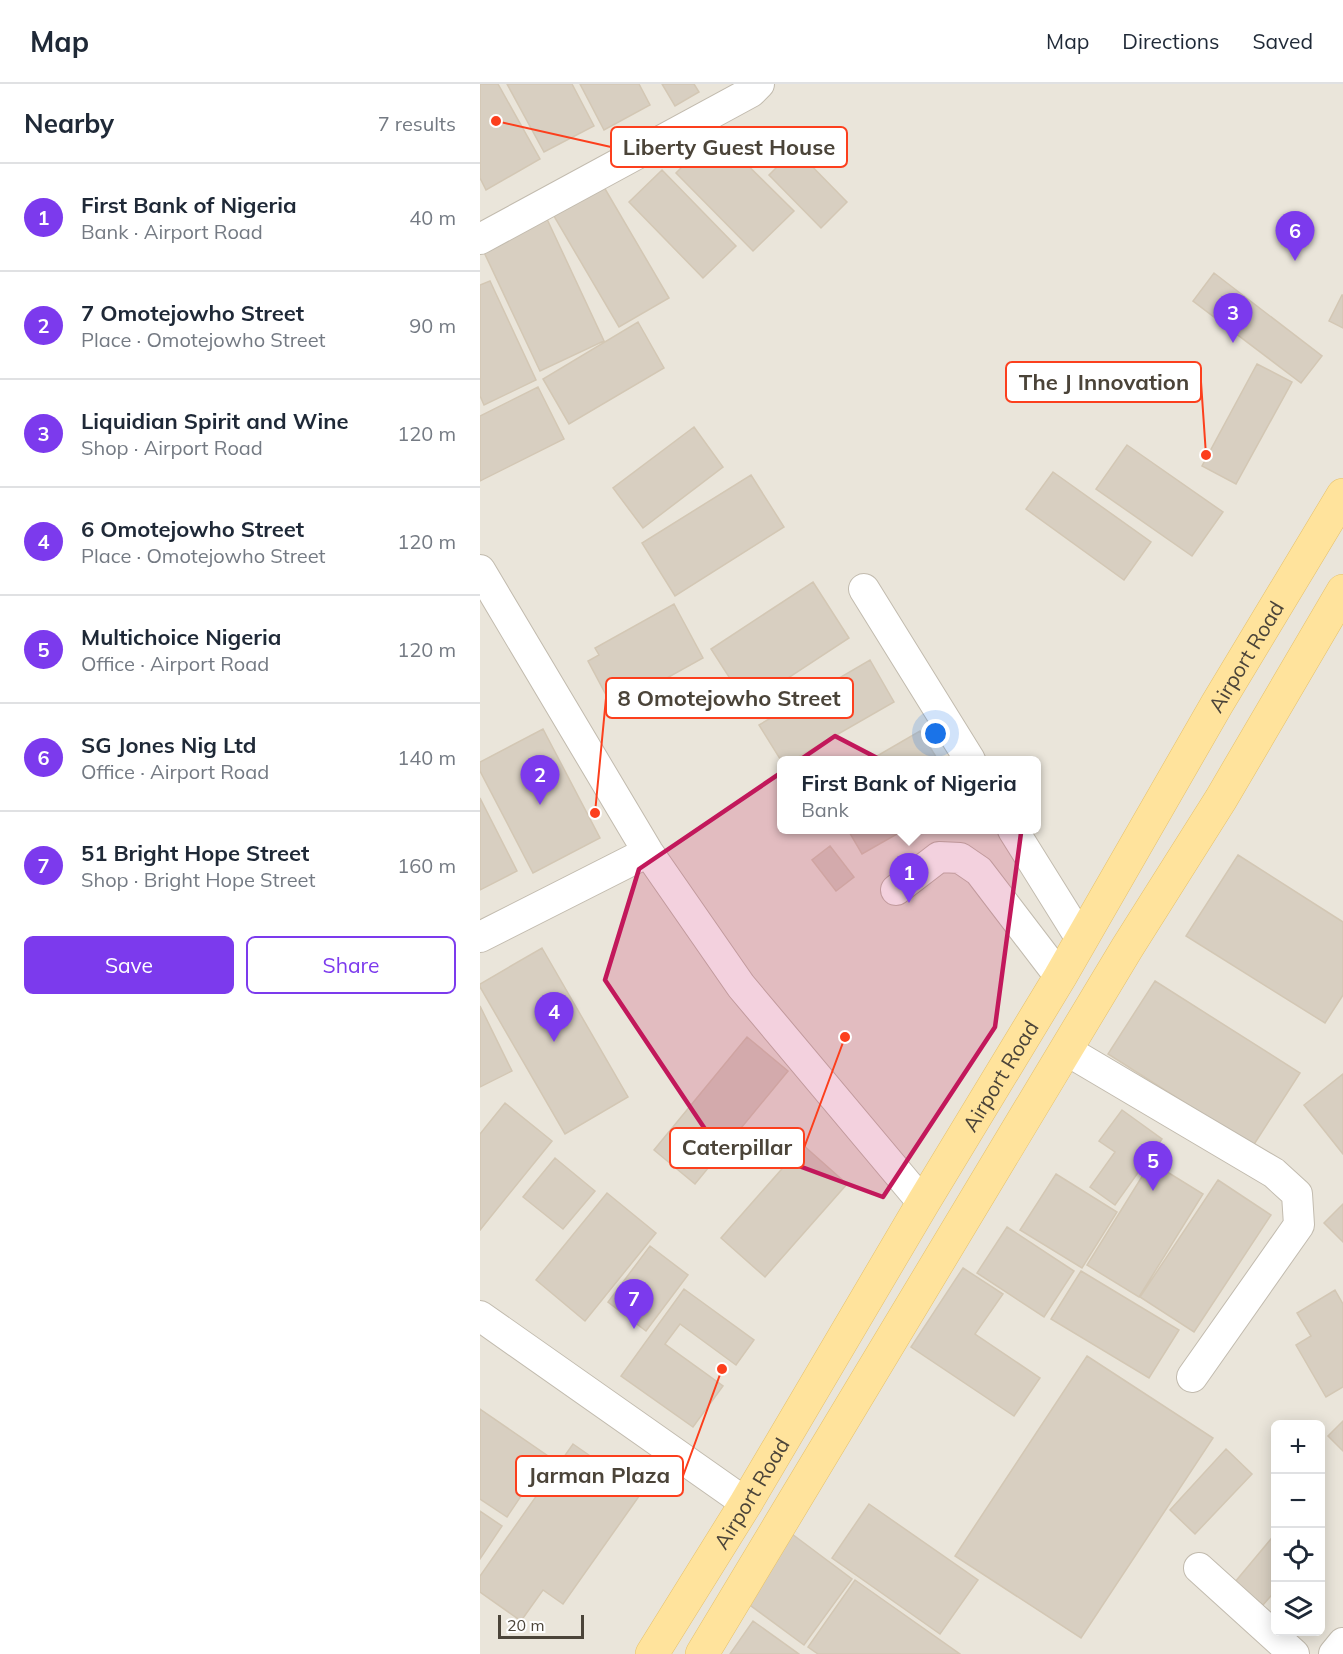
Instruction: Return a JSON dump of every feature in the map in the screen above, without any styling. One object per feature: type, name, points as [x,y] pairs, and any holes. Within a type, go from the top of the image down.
[{"type":"main road","name":"Airport Road","points":[[652,1654],[746,1503],[1060,977],[1217,704],[1343,495]]},
{"type":"main road","name":"Airport Road","points":[[702,1654],[1343,591]]},
{"type":"main road","points":[[1217,704],[1261,730]]},
{"type":"street","points":[[480,238],[751,92],[759,84]]},
{"type":"street","points":[[480,570],[648,852],[741,986],[923,1203]]},
{"type":"street","points":[[864,589],[968,756]]},
{"type":"street","points":[[1015,834],[1081,939]]},
{"type":"street","points":[[480,937],[648,852]]},
{"type":"street","points":[[896,890],[939,857],[960,858],[979,870],[1060,977]]},
{"type":"street","points":[[1066,1050],[1274,1173],[1297,1194],[1299,1225],[1192,1377]]},
{"type":"street","points":[[480,1316],[746,1503]]},
{"type":"street","points":[[1198,1568],[1294,1654]]},
{"type":"street","points":[[1334,1654],[1343,1643]]},
{"type":"highlighted area","points":[[835,736],[1021,833],[995,1027],[883,1197],[707,1132],[605,980],[639,869]]},
{"type":"shaded area","points":[[480,84],[1343,84],[1343,1654],[480,1654]]},
{"type":"building","points":[[480,84],[498,84],[540,159],[486,190],[480,178]]},
{"type":"building","points":[[507,84],[572,84],[594,126],[544,152]]},
{"type":"building","points":[[580,84],[639,84],[650,105],[604,130]]},
{"type":"building","points":[[662,84],[694,84],[699,92],[675,106]]},
{"type":"building","points":[[715,133],[794,211],[753,251],[676,173]]},
{"type":"building","points":[[795,149],[847,202],[821,228],[769,175]]},
{"type":"building","points":[[662,170],[736,246],[703,278],[629,202]]},
{"type":"building","points":[[601,182],[669,298],[619,327],[551,211]]},
{"type":"building","points":[[546,217],[604,341],[540,371],[482,248]]},
{"type":"building","points":[[1214,273],[1322,356],[1301,383],[1193,301]]},
{"type":"building","points":[[490,281],[536,380],[484,405],[480,396],[480,285]]},
{"type":"building","points":[[1343,295],[1343,328],[1329,321]]},
{"type":"building","points":[[638,322],[664,368],[569,424],[543,379]]},
{"type":"building","points":[[1257,364],[1292,382],[1236,484],[1202,466]]},
{"type":"building","points":[[538,387],[564,439],[480,481],[480,416]]},
{"type":"building","points":[[694,427],[723,467],[643,528],[613,488]]},
{"type":"building","points":[[1127,445],[1223,512],[1192,556],[1096,489]]},
{"type":"building","points":[[1053,472],[1151,542],[1124,580],[1026,509]]},
{"type":"building","points":[[751,475],[784,527],[675,596],[642,543]]},
{"type":"building","points":[[813,582],[849,638],[747,705],[711,649]]},
{"type":"building","points":[[674,604],[703,658],[613,708],[588,661],[599,655],[595,648]]},
{"type":"building","points":[[870,660],[894,702],[800,756],[778,756],[759,725]]},
{"type":"building","points":[[543,729],[600,838],[533,873],[480,771],[480,762]]},
{"type":"building","points":[[920,731],[936,756],[877,756]]},
{"type":"building","points":[[480,798],[517,871],[480,890]]},
{"type":"building","points":[[850,834],[897,834],[862,854]]},
{"type":"building","points":[[830,846],[854,877],[836,891],[812,860]]},
{"type":"building","points":[[1238,855],[1343,922],[1343,995],[1325,1023],[1186,936]]},
{"type":"building","points":[[542,948],[628,1097],[565,1134],[480,987],[480,984]]},
{"type":"building","points":[[1155,981],[1300,1073],[1253,1146],[1108,1054]]},
{"type":"building","points":[[480,1006],[512,1071],[480,1087]]},
{"type":"building","points":[[747,1037],[788,1071],[695,1184],[654,1150]]},
{"type":"building","points":[[1343,1074],[1343,1154],[1304,1105]]},
{"type":"building","points":[[505,1103],[552,1141],[480,1230],[480,1134]]},
{"type":"building","points":[[1122,1110],[1162,1139],[1115,1205],[1090,1187],[1115,1152],[1099,1141]]},
{"type":"building","points":[[803,1145],[847,1184],[765,1277],[721,1238]]},
{"type":"building","points":[[555,1158],[595,1191],[563,1229],[523,1197]]},
{"type":"building","points":[[1151,1162],[1203,1194],[1139,1297],[1087,1265]]},
{"type":"building","points":[[1056,1174],[1117,1212],[1082,1268],[1020,1230]]},
{"type":"building","points":[[1218,1180],[1271,1215],[1194,1332],[1140,1297]]},
{"type":"building","points":[[607,1193],[656,1233],[585,1321],[536,1280]]},
{"type":"building","points":[[1343,1204],[1343,1242],[1324,1223]]},
{"type":"building","points":[[1007,1227],[1074,1271],[1044,1317],[977,1273]]},
{"type":"building","points":[[650,1246],[688,1275],[646,1331],[608,1302]]},
{"type":"building","points":[[963,1268],[1003,1294],[975,1334],[1040,1378],[1014,1416],[911,1347]]},
{"type":"building","points":[[1081,1271],[1179,1330],[1149,1378],[1051,1319]]},
{"type":"building","points":[[684,1289],[754,1340],[736,1365],[680,1324],[665,1344],[723,1386],[693,1427],[621,1376]]},
{"type":"building","points":[[1335,1290],[1343,1304],[1343,1387],[1326,1397],[1296,1345],[1311,1336],[1297,1313]]},
{"type":"building","points":[[1087,1356],[1213,1438],[1081,1638],[955,1556]]},
{"type":"building","points":[[480,1409],[548,1456],[507,1517],[480,1499]]},
{"type":"building","points":[[1343,1421],[1343,1451],[1328,1436]]},
{"type":"building","points":[[573,1444],[642,1492],[563,1604],[543,1590],[521,1621],[480,1592],[480,1576]]},
{"type":"building","points":[[1226,1449],[1252,1474],[1195,1534],[1170,1510]]},
{"type":"building","points":[[869,1504],[978,1580],[940,1634],[832,1558]]},
{"type":"building","points":[[480,1511],[502,1526],[480,1559]]},
{"type":"building","points":[[792,1534],[852,1579],[804,1645],[743,1600]]},
{"type":"building","points":[[1271,1539],[1271,1596],[1263,1605],[1235,1582]]},
{"type":"building","points":[[855,1580],[960,1654],[818,1654],[808,1647]]},
{"type":"building","points":[[753,1621],[799,1654],[730,1654]]},
{"type":"place","name":"Liberty Guest House","points":[[496,121]]},
{"type":"place","name":"SG Jones Nig Ltd","points":[[1295,261]]},
{"type":"place","name":"Liquidian Spirit and Wine","points":[[1233,343]]},
{"type":"place","name":"The J Innovation","points":[[1206,455]]},
{"type":"place","name":"7 Omotejowho Street","points":[[540,805]]},
{"type":"place","name":"8 Omotejowho Street","points":[[595,813]]},
{"type":"place","name":"First Bank of Nigeria","points":[[909,903]]},
{"type":"place","name":"Caterpillar","points":[[845,1037]]},
{"type":"place","name":"6 Omotejowho Street","points":[[554,1042]]},
{"type":"place","name":"Multichoice Nigeria","points":[[1153,1191]]},
{"type":"place","name":"51 Bright Hope Street","points":[[634,1329]]},
{"type":"place","name":"Jarman Plaza","points":[[722,1369]]}]
